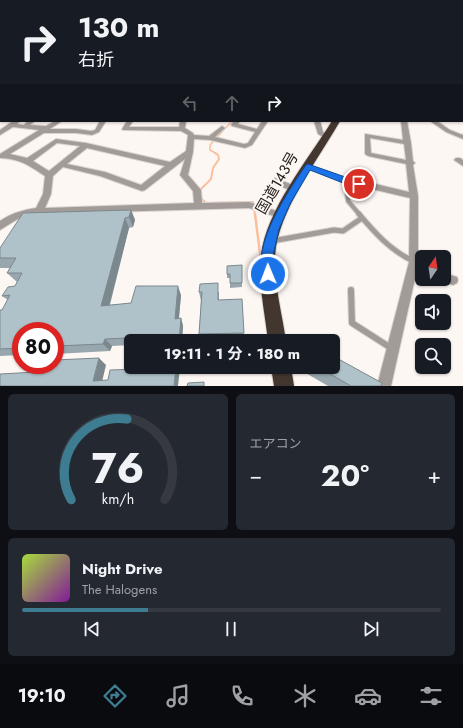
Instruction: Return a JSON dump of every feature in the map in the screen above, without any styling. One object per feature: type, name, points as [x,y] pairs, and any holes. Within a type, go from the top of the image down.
[{"type":"highway","name":"国道143号","points":[[277,334],[268,274],[270,242],[280,215],[335,122]]},
{"type":"highway","points":[[283,374],[284,386]]},
{"type":"street","points":[[25,126],[31,122]]},
{"type":"street","points":[[2,156],[57,122]]},
{"type":"street","points":[[0,133],[14,123],[44,130],[92,133],[98,131],[102,122]]},
{"type":"street","points":[[129,122],[125,129],[182,129],[191,134],[190,152],[184,176],[196,190],[198,206]]},
{"type":"street","points":[[182,129],[183,122]]},
{"type":"street","points":[[236,122],[234,125],[259,131]]},
{"type":"street","points":[[191,137],[213,139],[245,146],[250,144],[264,122]]},
{"type":"street","points":[[317,122],[320,133],[327,137]]},
{"type":"street","points":[[404,122],[411,163],[414,196],[413,253],[415,262]]},
{"type":"street","points":[[440,123],[448,131],[463,137]]},
{"type":"street","points":[[213,139],[222,128]]},
{"type":"street","points":[[408,143],[367,135],[368,154],[411,163]]},
{"type":"street","points":[[28,161],[56,141],[86,145],[171,165]]},
{"type":"street","points":[[39,211],[47,194],[49,176],[86,145]]},
{"type":"street","points":[[62,165],[102,174],[142,188],[190,152]]},
{"type":"street","points":[[2,156],[28,161],[49,176]]},
{"type":"street","points":[[346,180],[414,196]]},
{"type":"street","points":[[275,181],[295,189]]},
{"type":"street","points":[[0,226],[13,216],[39,211],[198,206],[253,206],[280,215]]},
{"type":"street","points":[[384,386],[415,271]]},
{"type":"lane","points":[[308,167],[346,180],[348,201],[378,237],[415,266]]},
{"type":"lane","points":[[15,224],[23,213]]},
{"type":"lane","points":[[270,242],[334,230],[343,231],[362,218]]},
{"type":"lane","points":[[351,290],[352,323],[393,349]]},
{"type":"building","points":[[131,210],[129,217],[125,218],[101,306],[131,303],[136,286],[178,286],[175,319],[181,318],[180,334],[124,334],[124,338],[105,339],[103,344],[64,346],[64,322],[12,322],[12,348],[0,349],[0,310],[2,310],[10,295],[2,296],[8,287],[15,286],[22,273],[7,273],[16,258],[0,258],[0,248],[23,213]]},
{"type":"building","points":[[242,265],[242,283],[230,283],[230,274],[227,274],[227,266]]},
{"type":"building","points":[[218,283],[218,300],[242,299],[244,333],[199,334],[202,292],[199,292],[200,284]]},
{"type":"building","points":[[99,358],[93,381],[108,380],[110,370],[124,370],[124,374],[175,374],[174,386],[0,386],[0,374],[64,374],[64,360]]},
{"type":"building","points":[[340,360],[382,383],[381,386],[351,386],[330,374],[340,374]]},
{"type":"building","points":[[204,382],[204,386],[187,386],[188,383]]},
{"type":"waterway","points":[[217,154],[210,150],[210,145],[231,122]]},
{"type":"waterway","points":[[200,190],[211,179],[213,168],[219,159],[218,155],[215,153]]},
{"type":"waterway","points":[[201,198],[206,203],[253,202],[255,215]]},
{"type":"waterway","points":[[255,214],[261,261]]},
{"type":"route","points":[[268,274],[268,256],[274,229],[286,203],[308,167],[359,184]]}]
